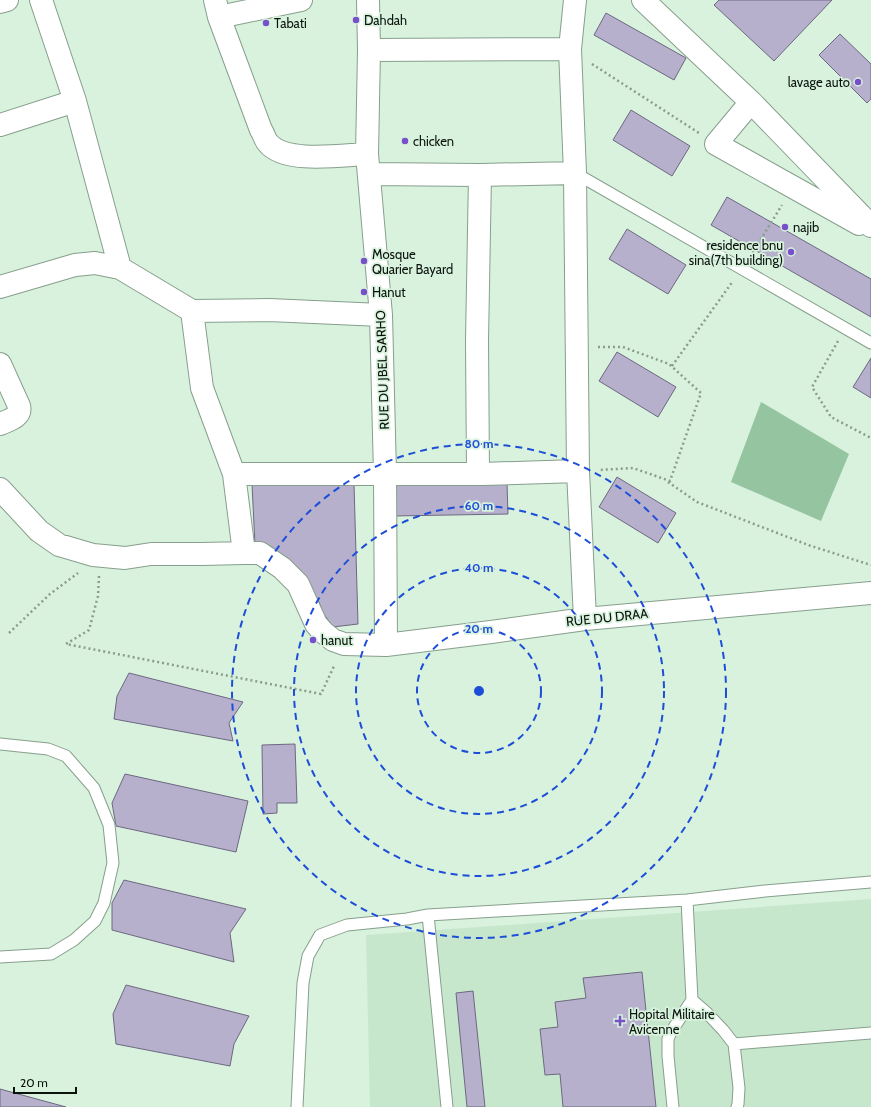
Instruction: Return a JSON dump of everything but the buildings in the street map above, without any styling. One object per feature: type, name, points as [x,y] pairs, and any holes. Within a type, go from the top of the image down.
[{"type":"street","points":[[0,2],[7,0]]},
{"type":"street","points":[[41,0],[75,101],[120,268]]},
{"type":"street","points":[[301,0],[217,9],[261,130],[268,143],[277,150],[291,155],[307,157],[480,174],[575,173]]},
{"type":"street","name":"RUE DU JBEL SARHO","points":[[368,0],[368,164],[381,315],[385,474],[386,645]]},
{"type":"street","points":[[575,0],[570,49],[575,173],[578,471],[585,619]]},
{"type":"street","points":[[643,0],[751,102],[871,226]]},
{"type":"street","points":[[369,50],[570,49]]},
{"type":"street","points":[[0,125],[75,101]]},
{"type":"street","points":[[751,102],[716,144],[871,230]]},
{"type":"street","points":[[478,474],[480,174]]},
{"type":"street","points":[[0,287],[75,266],[95,263],[120,268],[192,311],[269,310],[381,315]]},
{"type":"street","points":[[192,311],[202,388],[234,474],[244,552]]},
{"type":"street","points":[[0,364],[20,410],[19,414],[15,417],[0,424]]},
{"type":"street","points":[[234,474],[478,474],[578,471]]},
{"type":"street","points":[[0,489],[39,531],[59,545],[93,555],[125,558],[151,554],[260,553],[282,568],[298,584],[316,624],[323,632],[333,640],[344,644]]},
{"type":"street","name":"RUE DU DRAA","points":[[344,644],[386,645],[585,619],[871,593]]},
{"type":"lane","points":[[575,173],[871,343]]},
{"type":"lane","points":[[0,744],[48,749],[66,756],[94,788],[110,825],[113,863],[104,903],[95,921],[74,940],[51,954],[0,957]]},
{"type":"lane","points":[[297,1107],[303,983],[308,956],[320,935],[347,925],[407,919],[428,915],[687,900],[765,891],[871,882]]},
{"type":"lane","points":[[673,1107],[668,1056],[668,1039],[692,1000],[687,900]]},
{"type":"lane","points":[[428,915],[447,1107]]},
{"type":"lane","points":[[692,1000],[707,1013],[734,1044],[739,1088],[737,1107]]},
{"type":"lane","points":[[734,1044],[871,1033]]},
{"type":"path","points":[[570,49],[716,144]]},
{"type":"path","points":[[672,366],[742,269],[793,187]]},
{"type":"path","points":[[845,328],[812,387],[831,417],[871,438]]},
{"type":"path","points":[[577,347],[623,346],[669,364],[701,393],[670,481],[665,480]]},
{"type":"path","points":[[578,471],[633,468],[665,480],[697,502],[812,546],[871,565]]},
{"type":"path","points":[[9,633],[50,594],[100,555]]},
{"type":"path","points":[[100,555],[98,596],[89,630],[66,644],[321,694],[344,644]]},
{"type":"shaded area","points":[[761,402],[849,454],[821,521],[731,482]]},
{"type":"shaded area","name":"Hopital Militaire Avicenne","points":[[871,899],[871,1107],[370,1107],[366,935]]},
{"type":"place","name":"Dahdah","points":[[356,20]]},
{"type":"place","name":"Tabati","points":[[266,23]]},
{"type":"place","name":"lavage auto","points":[[858,82]]},
{"type":"place","name":"chicken","points":[[405,141]]},
{"type":"place","name":"najib","points":[[785,227]]},
{"type":"place","name":"residence bnu sina(7th building)","points":[[791,252]]},
{"type":"place","name":"Mosque Quarier Bayard","points":[[364,261]]},
{"type":"place","name":"Hanut","points":[[364,292]]},
{"type":"place","name":"hanut","points":[[313,640]]},
{"type":"place","name":"Hopital Militaire Avicenne","points":[[620,1021]]}]
